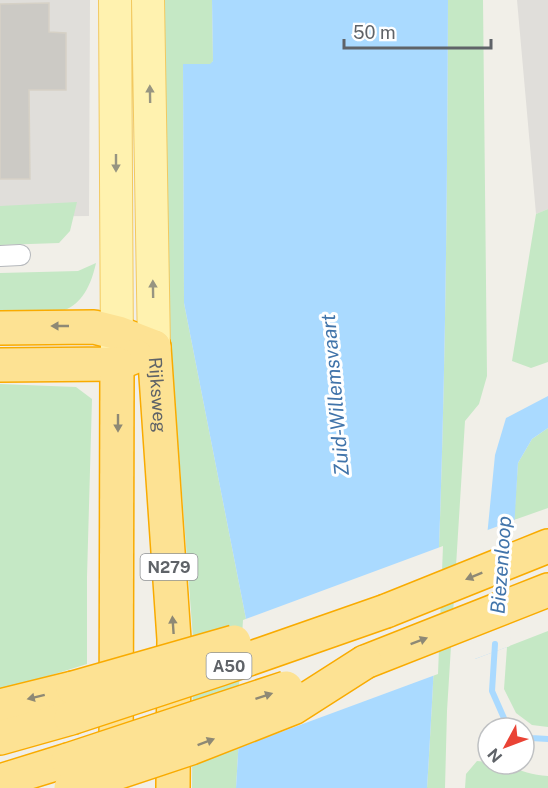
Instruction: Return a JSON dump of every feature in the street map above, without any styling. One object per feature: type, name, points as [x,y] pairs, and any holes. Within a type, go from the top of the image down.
[{"type":"highway","points":[[0,328],[94,327],[117,348]]},
{"type":"highway","points":[[0,365],[117,348],[154,347]]},
{"type":"highway","name":"Rijksweg","points":[[154,347],[174,639],[173,788]]},
{"type":"highway","name":"N279","points":[[116,788],[117,348]]},
{"type":"highway","name":"A50","points":[[0,738],[72,703],[235,642],[386,612],[548,546]]},
{"type":"highway","name":"A50","points":[[0,781],[70,774],[548,590]]},
{"type":"highway","name":"A50","points":[[0,706],[72,703]]},
{"type":"main road","name":"N279","points":[[115,0],[117,348]]},
{"type":"main road","name":"Rijksweg","points":[[148,0],[154,347]]},
{"type":"shaded area","points":[[0,0],[90,0],[89,216],[0,217]]},
{"type":"shaded area","points":[[517,0],[548,0],[548,209],[536,214]]},
{"type":"green space","points":[[163,0],[212,0],[213,61],[211,64],[183,64],[184,303],[246,619],[236,788],[192,788],[193,638],[168,342]]},
{"type":"green space","points":[[448,0],[483,0],[487,376],[479,404],[465,421],[447,711],[445,788],[427,788],[444,394]]},
{"type":"green space","points":[[77,202],[70,231],[59,243],[0,245],[0,206]]},
{"type":"green space","points":[[548,209],[548,362],[531,368],[512,361],[536,214]]},
{"type":"green space","points":[[96,263],[83,296],[73,305],[49,314],[0,316],[0,273],[78,271]]},
{"type":"green space","points":[[0,384],[76,387],[92,399],[87,664],[0,691]]},
{"type":"green space","points":[[548,428],[548,508],[514,520],[518,463],[532,439]]},
{"type":"green space","points":[[548,631],[548,727],[536,726],[536,716],[520,716],[516,713],[504,689],[507,647]]},
{"type":"green space","points":[[476,762],[476,776],[548,776],[548,788],[465,788],[466,774]]},
{"type":"water","name":"Zuid-Willemsvaart","points":[[212,0],[448,0],[444,394],[427,788],[236,788],[246,619],[184,303],[183,64],[210,64],[213,61]]},
{"type":"water","points":[[548,396],[548,428],[532,439],[518,463],[507,647],[475,659],[495,455],[506,418]]},
{"type":"pier","points":[[517,519],[510,646],[472,660],[485,531]]},
{"type":"pier","points":[[443,546],[438,674],[235,749],[243,620]]},
{"type":"building","points":[[49,3],[49,32],[66,33],[66,90],[29,90],[30,179],[0,179],[0,4]]},
{"type":"waterway","name":"Biezenloop","points":[[495,644],[492,691],[503,716]]},
{"type":"waterway","name":"Biezenloop","points":[[536,738],[548,739]]}]
